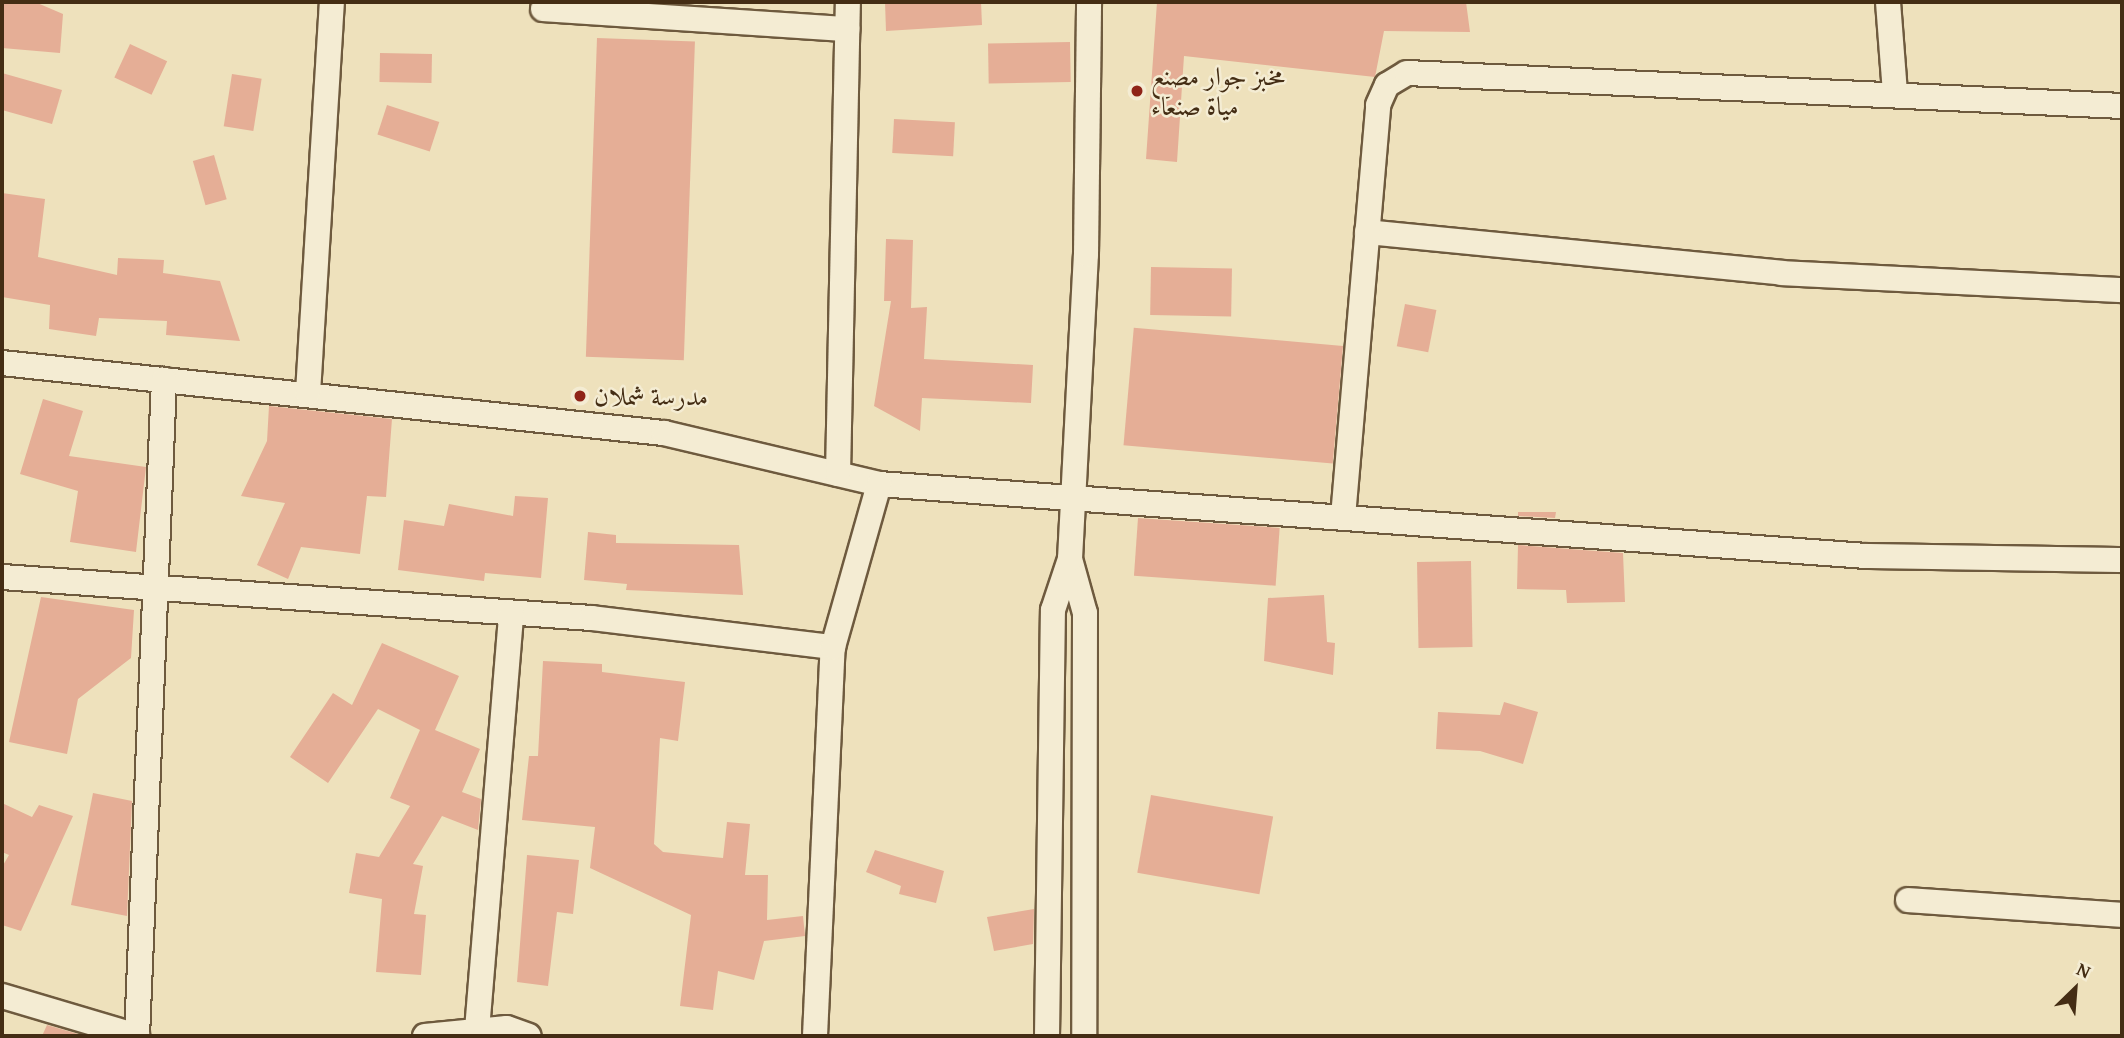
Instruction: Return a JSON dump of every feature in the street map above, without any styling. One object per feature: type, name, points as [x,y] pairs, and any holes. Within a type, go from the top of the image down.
[{"type":"street","points":[[308,393],[332,2]]},
{"type":"street","points":[[838,474],[848,2]]},
{"type":"street","points":[[1047,1036],[1053,610],[1070,559],[1089,2]]},
{"type":"street","points":[[1888,2],[1895,94]]},
{"type":"street","points":[[543,9],[847,29]]},
{"type":"street","points":[[1343,517],[1378,105],[1387,85],[1407,73],[2122,106]]},
{"type":"street","points":[[1367,232],[1782,273],[2122,289]]},
{"type":"street","points":[[2,363],[308,393],[664,433],[879,484],[1866,555],[2122,560]]},
{"type":"street","points":[[2,996],[137,1036],[160,593],[164,380]]},
{"type":"street","points":[[816,1036],[832,646],[879,484]]},
{"type":"street","points":[[1070,559],[1085,613],[1084,1036]]},
{"type":"street","points":[[2,577],[160,593],[511,613],[832,646]]},
{"type":"street","points":[[477,1030],[511,613]]},
{"type":"street","points":[[1908,900],[2122,915]]},
{"type":"street","points":[[425,1036],[507,1028],[529,1036]]},
{"type":"building","points":[[2,2],[35,2],[63,14],[60,53],[2,48]]},
{"type":"building","points":[[885,2],[981,2],[982,25],[886,31]]},
{"type":"building","points":[[1157,2],[1466,2],[1470,32],[1384,31],[1375,77],[1184,56],[1177,162],[1146,159]]},
{"type":"building","points":[[597,38],[695,41],[684,360],[586,357]]},
{"type":"building","points":[[1070,42],[1071,82],[989,83],[988,43]]},
{"type":"building","points":[[130,44],[167,61],[152,95],[114,78]]},
{"type":"building","points":[[380,53],[432,54],[431,83],[379,82]]},
{"type":"building","points":[[2,73],[62,90],[52,124],[2,110]]},
{"type":"building","points":[[232,74],[262,79],[253,131],[224,126]]},
{"type":"building","points":[[387,105],[439,122],[430,151],[377,134]]},
{"type":"building","points":[[894,119],[955,122],[953,156],[892,153]]},
{"type":"building","points":[[214,155],[227,199],[206,205],[193,161]]},
{"type":"building","points":[[2,193],[45,199],[38,257],[117,275],[118,258],[164,260],[163,273],[220,281],[240,341],[166,335],[167,321],[99,318],[96,336],[49,329],[50,305],[2,297]]},
{"type":"building","points":[[886,239],[913,240],[911,308],[927,307],[924,359],[1033,365],[1031,403],[922,398],[920,431],[874,406],[891,301],[884,301]]},
{"type":"building","points":[[1151,267],[1232,268],[1231,316],[1150,315]]},
{"type":"building","points":[[1405,304],[1436,310],[1428,352],[1397,346]]},
{"type":"building","points":[[1134,328],[1343,346],[1333,464],[1124,445]]},
{"type":"building","points":[[43,399],[83,411],[69,456],[146,467],[136,552],[70,542],[78,491],[20,474]]},
{"type":"building","points":[[269,406],[392,419],[386,497],[367,496],[360,554],[301,547],[288,579],[257,565],[285,503],[241,496],[267,441]]},
{"type":"building","points":[[515,496],[548,498],[541,578],[485,573],[484,581],[398,570],[404,520],[444,526],[449,504],[513,516]]},
{"type":"building","points":[[1518,512],[1556,512],[1555,518],[1518,516]]},
{"type":"building","points":[[1138,518],[1280,528],[1276,586],[1134,576]]},
{"type":"building","points":[[588,532],[616,535],[616,543],[739,545],[743,595],[626,590],[627,584],[584,580]]},
{"type":"building","points":[[1518,545],[1623,553],[1625,602],[1567,603],[1566,590],[1517,589]]},
{"type":"building","points":[[1471,561],[1473,647],[1419,648],[1417,562]]},
{"type":"building","points":[[1324,595],[1327,642],[1335,643],[1333,675],[1264,661],[1268,598]]},
{"type":"building","points":[[41,597],[134,610],[131,658],[78,699],[67,754],[9,742]]},
{"type":"building","points":[[382,643],[459,676],[435,730],[480,749],[462,792],[481,799],[478,830],[442,816],[413,864],[423,866],[414,914],[426,915],[421,975],[376,972],[382,899],[349,893],[356,853],[379,857],[410,806],[390,798],[420,730],[378,709],[328,783],[290,757],[333,693],[352,705]]},
{"type":"building","points":[[543,661],[602,664],[602,672],[685,682],[678,741],[660,738],[654,844],[663,852],[723,858],[727,822],[750,824],[745,875],[768,875],[767,920],[803,916],[805,936],[764,941],[754,980],[718,971],[713,1010],[680,1006],[691,915],[590,868],[595,827],[522,820],[529,756],[538,756]]},
{"type":"building","points":[[1504,702],[1538,712],[1523,764],[1480,751],[1436,749],[1438,712],[1500,715]]},
{"type":"building","points":[[93,793],[132,801],[127,916],[71,905]]},
{"type":"building","points":[[1151,795],[1273,817],[1259,894],[1137,873]]},
{"type":"building","points":[[2,803],[32,817],[39,805],[73,816],[21,931],[2,925],[2,867],[9,855],[2,852]]},
{"type":"building","points":[[875,850],[944,871],[936,903],[899,894],[901,886],[866,872]]},
{"type":"building","points":[[527,855],[579,860],[573,914],[557,912],[548,986],[517,982]]},
{"type":"building","points":[[1034,909],[1033,944],[994,951],[987,917]]},
{"type":"building","points":[[47,1025],[85,1036],[42,1036]]},
{"type":"place","name":"مخبز جوار مصنع مياة صنعاء","points":[[1137,91]]},
{"type":"place","name":"مدرسة شملان","points":[[580,396]]}]
